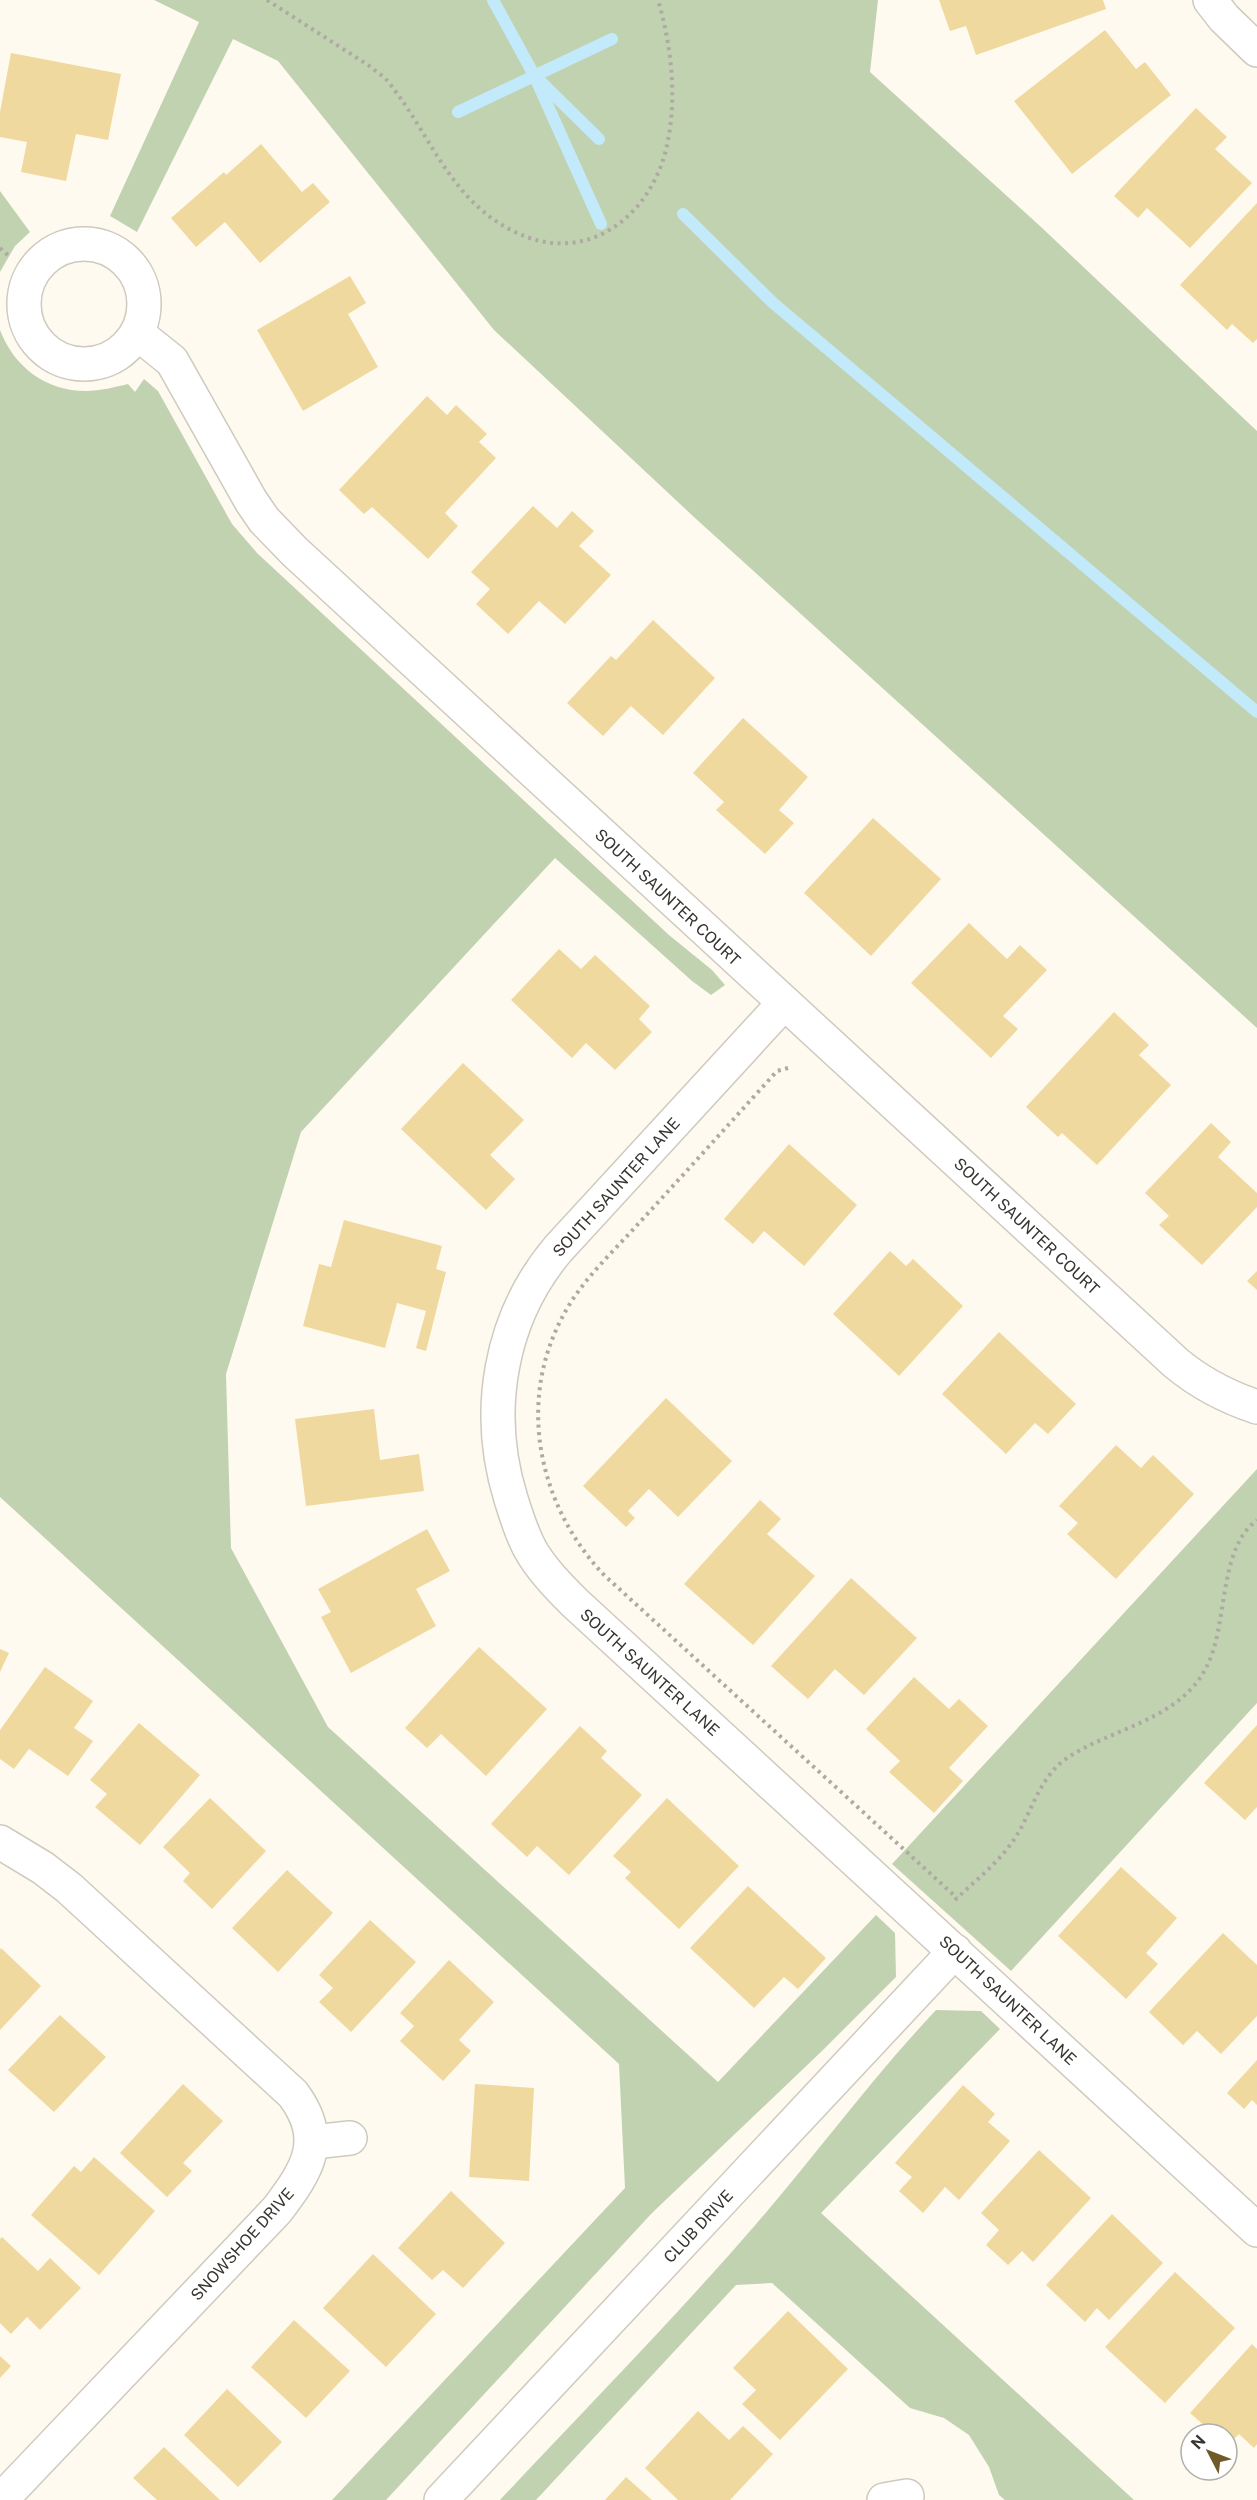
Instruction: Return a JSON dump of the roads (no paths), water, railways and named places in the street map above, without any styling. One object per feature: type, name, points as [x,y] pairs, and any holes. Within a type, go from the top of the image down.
[{"type":"street","points":[[1210,0],[1224,18],[1257,50]]},
{"type":"street","name":"SOUTH SAUNTER COURT","points":[[137,333],[172,361],[251,501],[279,537],[1176,1363],[1189,1374],[1219,1392],[1257,1407]]},
{"type":"street","name":"SOUTH SAUNTER LANE","points":[[784,1003],[558,1250],[528,1290],[511,1333],[501,1371],[498,1399],[500,1457],[521,1531],[533,1554],[560,1589],[1257,2230]]},
{"type":"street","points":[[0,1842],[43,1868],[69,1888],[285,2086],[305,2110],[311,2124],[313,2142],[350,2138]]},
{"type":"street","name":"CLUB DRIVE","points":[[441,2500],[955,1951]]},
{"type":"street","name":"SNOWSHOE DRIVE","points":[[1,2500],[277,2210],[303,2172],[310,2157],[313,2142]]},
{"type":"waterway","points":[[493,0],[534,75],[601,224]]},
{"type":"waterway","points":[[458,112],[612,39]]},
{"type":"waterway","points":[[539,80],[599,139]]},
{"type":"waterway","points":[[683,214],[772,302],[1257,712]]}]
